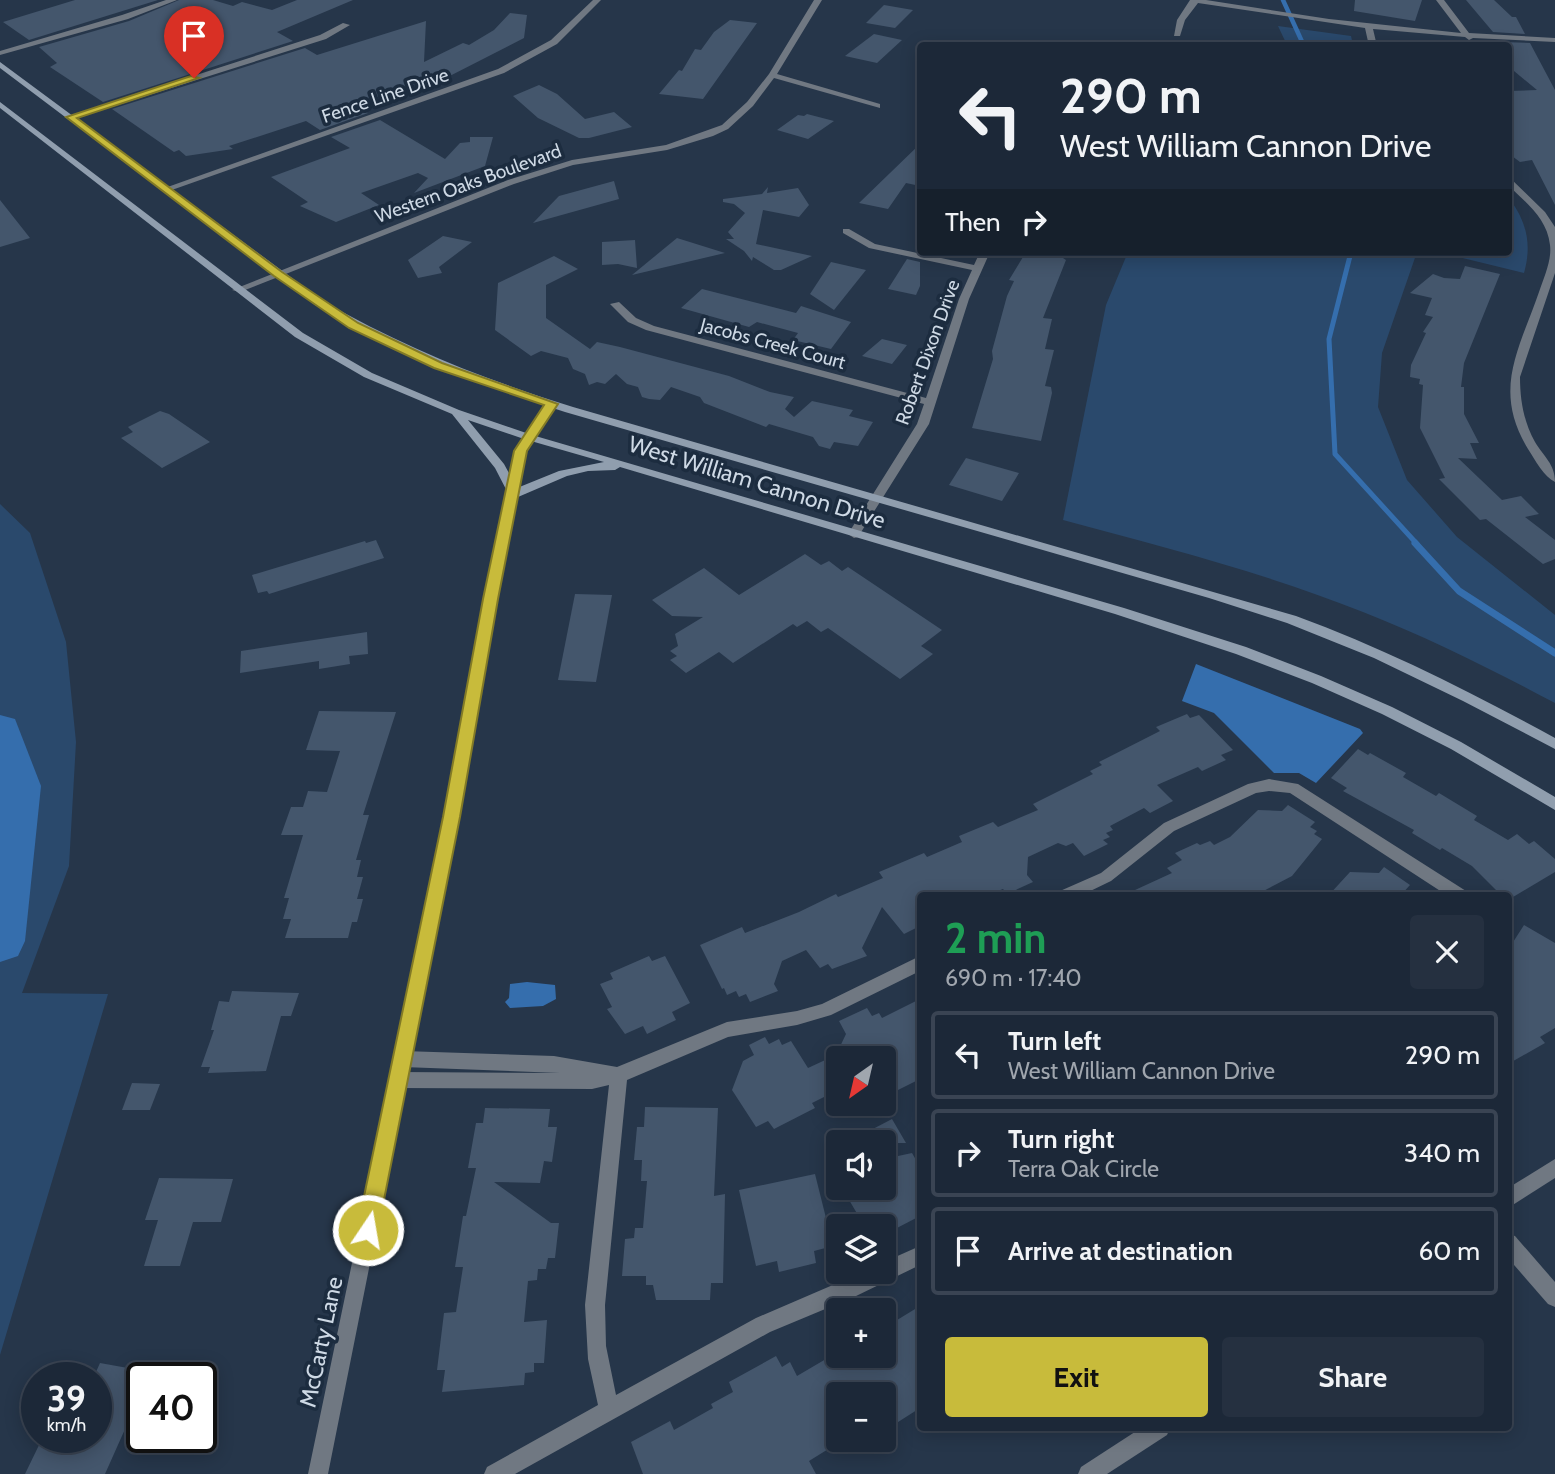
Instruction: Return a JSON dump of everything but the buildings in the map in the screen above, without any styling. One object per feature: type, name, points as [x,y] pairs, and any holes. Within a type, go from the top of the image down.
[{"type":"main road","name":"West William Cannon Drive","points":[[0,64],[278,274],[354,325],[391,345],[489,384],[552,404],[878,497],[1315,628],[1480,702],[1555,744]]},
{"type":"main road","name":"West William Cannon Drive","points":[[0,104],[237,290],[321,349],[368,375],[455,412],[528,437],[1160,625],[1280,664],[1348,692],[1413,724],[1511,776],[1555,804]]},
{"type":"main road","points":[[455,412],[500,467],[513,494],[544,479],[585,467],[639,468]]},
{"type":"street","points":[[0,52],[125,17],[173,0]]},
{"type":"street","name":"Fence Line Drive","points":[[166,189],[501,71],[554,42],[597,0]]},
{"type":"street","name":"Western Oaks Boulevard","points":[[237,290],[536,174],[572,163],[667,147],[710,134],[736,117],[772,75],[818,0]]},
{"type":"street","points":[[1177,34],[1181,20],[1195,0],[1318,22],[1369,28],[1469,38],[1555,40]]},
{"type":"street","points":[[1440,0],[1469,38]]},
{"type":"street","points":[[70,117],[323,37],[346,25]]},
{"type":"street","points":[[1369,28],[1372,42]]},
{"type":"street","points":[[772,75],[877,106]]},
{"type":"street","points":[[1512,183],[1553,225],[1554,258],[1515,377],[1514,401],[1522,430],[1555,478]]},
{"type":"street","points":[[846,231],[872,246],[917,256]]},
{"type":"street","points":[[919,256],[976,268]]},
{"type":"street","name":"Robert Dixon Drive","points":[[854,534],[923,424],[976,268],[983,256]]},
{"type":"street","points":[[1542,297],[1555,300]]},
{"type":"street","name":"Jacobs Creek Court","points":[[615,304],[632,320],[650,328],[931,403]]},
{"type":"street","name":"McCarty Lane","points":[[318,1474],[452,817],[521,451],[552,404]]},
{"type":"street","points":[[1073,892],[1115,871],[1169,827],[1254,788],[1269,785],[1293,788],[1455,892]]},
{"type":"street","points":[[398,1080],[566,1083],[619,1075],[727,1030],[797,1018],[825,1010],[917,964]]},
{"type":"street","points":[[403,1059],[554,1064],[619,1075]]},
{"type":"street","points":[[610,1411],[597,1364],[594,1341],[595,1305],[619,1075]]},
{"type":"street","points":[[1512,1196],[1555,1168]]},
{"type":"street","points":[[1512,1248],[1555,1297]]},
{"type":"street","points":[[494,1474],[764,1325],[917,1256]]},
{"type":"street","points":[[1097,1471],[1156,1431]]},
{"type":"shaded area","points":[[1278,26],[1351,36],[1352,42],[1286,42]]},
{"type":"shaded area","points":[[1512,203],[1524,225],[1528,243],[1524,273],[1454,256],[1512,256]]},
{"type":"shaded area","points":[[1126,256],[1416,256],[1382,353],[1378,407],[1407,480],[1457,537],[1555,615],[1555,703],[1436,644],[1326,598],[1214,562],[1063,520],[1106,305]]},
{"type":"shaded area","points":[[0,504],[30,533],[66,642],[76,742],[69,866],[22,993],[108,994],[0,1355]]},
{"type":"shaded area","points":[[1196,664],[1360,729],[1363,733],[1316,783],[1299,773],[1274,773],[1214,713],[1182,701]]},
{"type":"shaded area","points":[[527,982],[555,985],[556,999],[543,1006],[510,1008],[505,1002],[509,998],[510,984]]},
{"type":"waterway","points":[[1283,0],[1302,42]]},
{"type":"waterway","points":[[1350,256],[1329,339],[1335,454],[1417,544]]},
{"type":"waterway","points":[[1415,543],[1459,591],[1555,653]]},
{"type":"waterway","points":[[0,731],[18,786],[0,941]]},
{"type":"route","points":[[194,78],[70,117],[278,274],[354,325],[391,345],[438,365],[552,404],[521,451],[452,817],[368,1230]]}]
